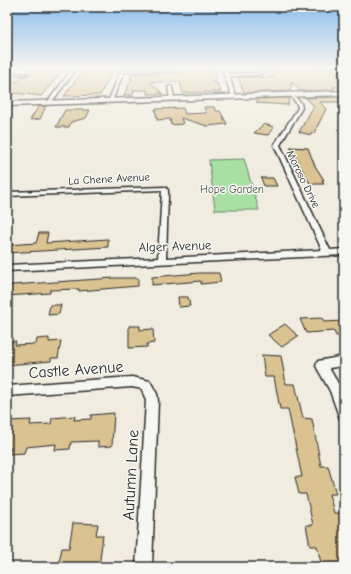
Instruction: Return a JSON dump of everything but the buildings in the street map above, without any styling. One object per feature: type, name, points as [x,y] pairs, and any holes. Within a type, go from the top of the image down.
[{"type":"main road","points":[[7,104],[298,95]]},
{"type":"street","points":[[48,103],[54,95]]},
{"type":"street","points":[[110,101],[113,95]]},
{"type":"street","points":[[171,95],[172,99]]},
{"type":"street","name":"Moroso Drive","points":[[292,95],[299,104],[300,108],[277,145],[327,252]]},
{"type":"street","name":"La Chene Avenue","points":[[7,194],[163,188],[165,190],[165,196],[162,259]]},
{"type":"street","name":"Alger Avenue","points":[[7,268],[162,259],[273,256],[344,252]]},
{"type":"street","points":[[344,361],[322,364],[322,366],[335,389],[344,415]]},
{"type":"street","name":"Castle Avenue","points":[[7,392],[132,382],[146,385]]},
{"type":"street","name":"Autumn Lane","points":[[144,567],[152,402],[151,394],[146,385]]},
{"type":"shaded area","points":[[7,95],[25,95],[21,99],[7,99]]},
{"type":"green space","name":"Hope Garden","points":[[244,159],[259,210],[215,210],[209,160]]}]
